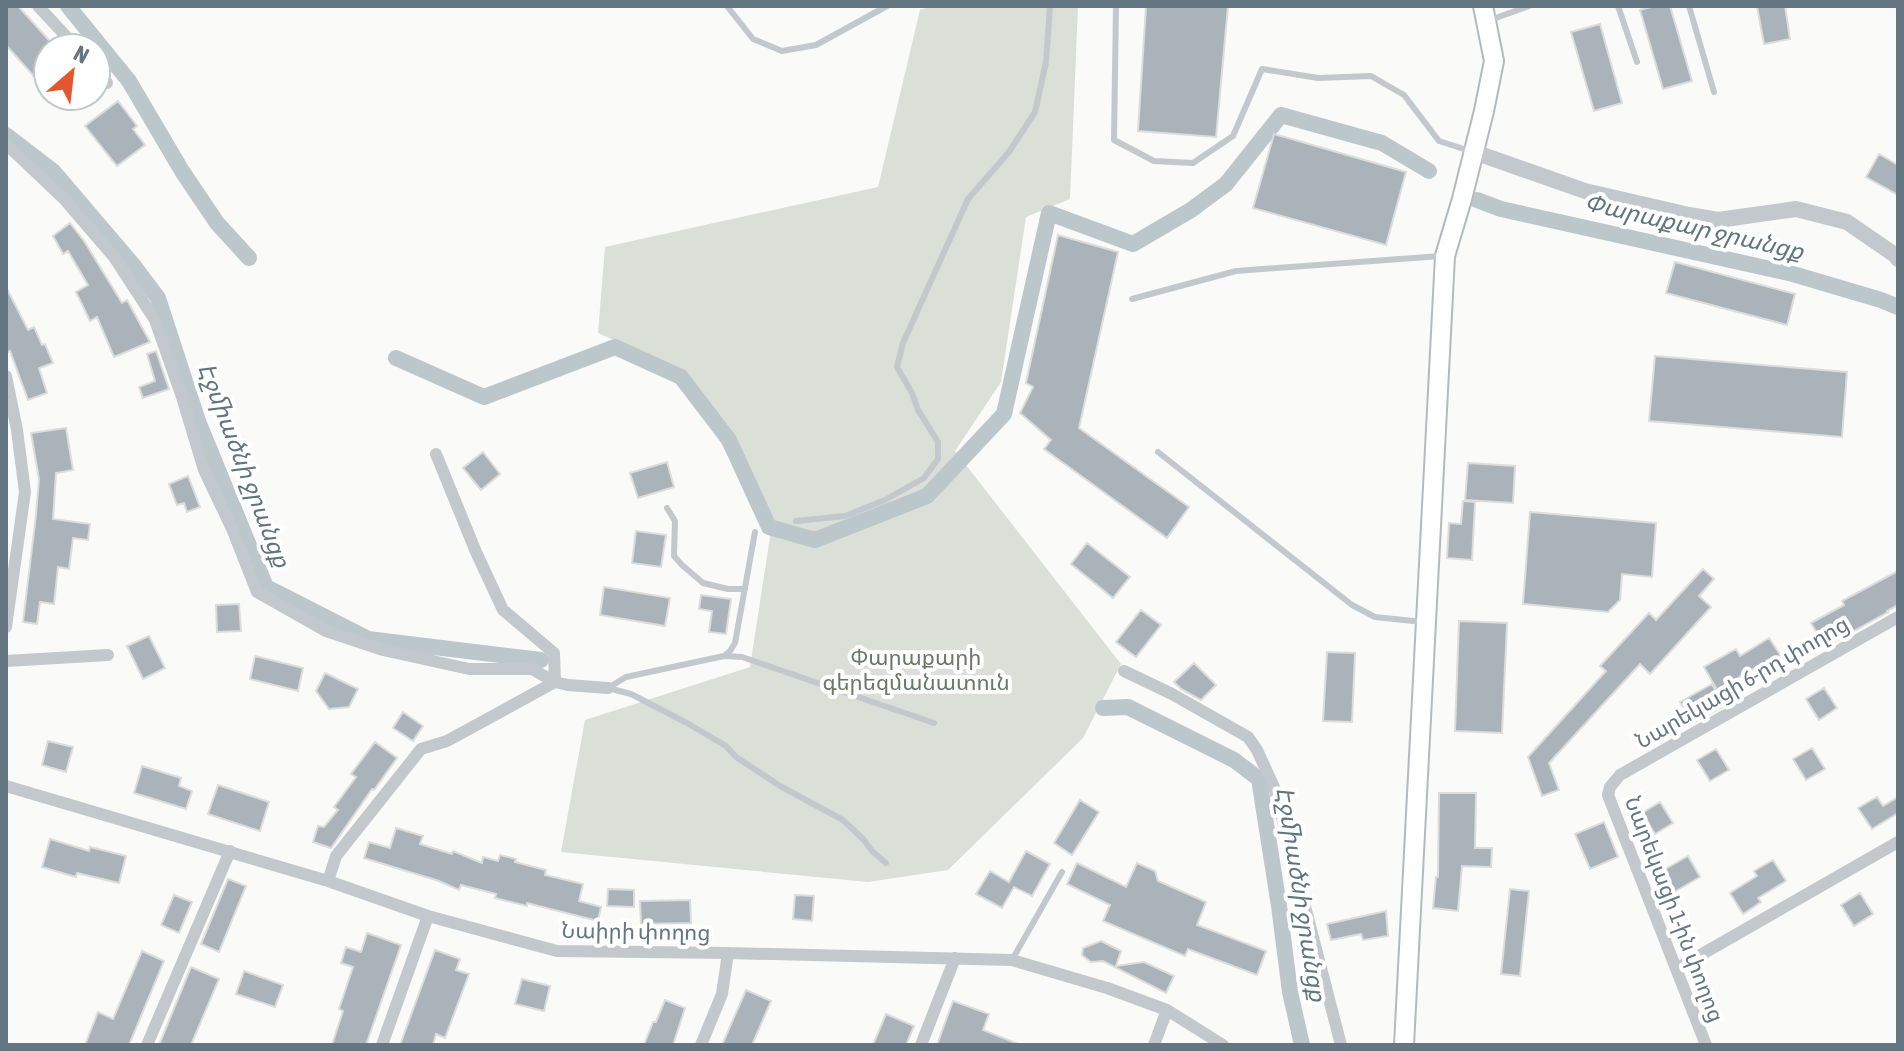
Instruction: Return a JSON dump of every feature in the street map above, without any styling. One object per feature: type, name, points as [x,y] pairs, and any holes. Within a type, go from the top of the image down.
[{"type":"main road","points":[[1404,1045],[1445,256],[1474,152],[1494,61],[1485,13]]},
{"type":"street","points":[[38,6],[62,32]]},
{"type":"street","points":[[6,144],[65,200],[114,257],[155,320],[204,470],[257,592],[326,631],[383,650],[469,669],[532,669],[555,682],[608,688]]},
{"type":"street","points":[[1474,152],[1585,191],[1689,215],[1718,220],[1796,209],[1847,222],[1898,259]]},
{"type":"street","points":[[6,376],[12,431],[25,492],[6,627]]},
{"type":"street","points":[[436,454],[503,610],[554,653],[555,682]]},
{"type":"street","name":"Նարեկացի 6-րդ փողոց","points":[[1610,787],[1620,775],[1898,617]]},
{"type":"street","points":[[6,661],[108,655]]},
{"type":"street","points":[[1124,671],[1224,722],[1248,737],[1257,750],[1274,787],[1341,1045]]},
{"type":"street","points":[[328,881],[336,856],[421,749],[447,741],[555,682]]},
{"type":"street","name":"Նաիրի փողոց","points":[[6,786],[328,881],[428,916],[557,951],[1012,960],[1107,988],[1167,1010],[1223,1045]]},
{"type":"street","name":"Նարեկացի 1-ին փողոց","points":[[1610,787],[1608,795],[1706,1045]]},
{"type":"street","points":[[1676,969],[1898,842]]},
{"type":"street","points":[[147,1045],[230,851]]},
{"type":"street","points":[[382,1045],[428,916]]},
{"type":"street","points":[[701,1045],[722,994],[728,953]]},
{"type":"street","points":[[921,1045],[955,958]]},
{"type":"street","points":[[1154,1045],[1167,1010]]},
{"type":"lane","points":[[727,6],[753,39],[782,51],[816,45],[887,6]]},
{"type":"lane","points":[[796,521],[845,516],[885,500],[924,478],[938,459],[938,442],[897,367],[903,343],[968,199],[1009,152],[1035,112],[1046,62],[1050,6]]},
{"type":"lane","points":[[1116,6],[1114,140],[1154,161],[1193,163],[1233,136],[1262,69],[1318,78],[1371,76],[1404,95],[1439,141],[1474,152]]},
{"type":"lane","points":[[1485,13],[1529,6]]},
{"type":"lane","points":[[1618,6],[1637,62]]},
{"type":"lane","points":[[1689,6],[1714,92]]},
{"type":"lane","points":[[1132,299],[1236,271],[1445,256]]},
{"type":"lane","points":[[1158,452],[1352,605],[1375,617],[1426,622]]},
{"type":"lane","points":[[667,508],[675,521],[674,556],[692,576],[711,586],[745,589]]},
{"type":"lane","points":[[724,656],[735,643],[755,532]]},
{"type":"lane","points":[[608,688],[626,677],[724,656],[742,657],[934,723]]},
{"type":"lane","points":[[608,688],[631,694],[726,746],[736,757],[780,786],[843,820],[886,863]]},
{"type":"lane","points":[[1012,960],[1062,872]]},
{"type":"green space","name":"Փարաքարի գերեզմանատուն","points":[[932,6],[1078,6],[1070,199],[1026,217],[1001,382],[955,451],[1121,664],[1083,738],[948,870],[868,882],[561,852],[585,720],[750,667],[770,537],[684,371],[598,333],[605,247],[878,187],[920,10]]},
{"type":"building","points":[[6,6],[18,6],[42,32],[32,32],[32,74],[6,45]]},
{"type":"building","points":[[1146,6],[1228,6],[1216,137],[1138,131]]},
{"type":"building","points":[[1670,6],[1692,81],[1663,89],[1640,10]]},
{"type":"building","points":[[1757,6],[1785,6],[1790,39],[1764,44]]},
{"type":"building","points":[[1600,24],[1622,103],[1594,111],[1571,32]]},
{"type":"building","points":[[118,101],[137,126],[133,129],[145,145],[117,166],[85,126],[103,112],[112,112],[112,106]]},
{"type":"building","points":[[1274,134],[1406,172],[1386,245],[1253,208]]},
{"type":"building","points":[[1879,154],[1898,165],[1898,195],[1866,177]]},
{"type":"building","points":[[70,223],[122,303],[127,300],[150,342],[114,357],[97,317],[90,321],[76,292],[88,285],[68,251],[63,254],[53,236]]},
{"type":"building","points":[[1058,235],[1118,252],[1079,428],[1189,507],[1167,538],[1044,449],[1051,440],[1020,413],[1033,387],[1026,383]]},
{"type":"building","points":[[1675,262],[1795,294],[1787,325],[1666,293]]},
{"type":"building","points":[[6,287],[28,330],[34,327],[53,363],[39,368],[47,393],[28,400],[10,351],[6,353]]},
{"type":"building","points":[[156,351],[169,389],[143,398],[139,387],[155,381],[147,354]]},
{"type":"building","points":[[1655,356],[1847,372],[1842,437],[1649,421]]},
{"type":"building","points":[[66,428],[73,470],[56,473],[53,519],[90,524],[88,540],[73,538],[69,569],[58,567],[54,604],[40,602],[37,624],[23,622],[39,479],[31,433]]},
{"type":"building","points":[[483,452],[500,474],[481,490],[463,468]]},
{"type":"building","points":[[667,462],[674,487],[638,498],[630,473]]},
{"type":"building","points":[[1468,463],[1515,466],[1513,503],[1465,500]]},
{"type":"building","points":[[188,476],[200,507],[187,512],[184,503],[177,505],[169,484]]},
{"type":"building","points":[[1463,501],[1475,502],[1472,560],[1447,558],[1449,523],[1461,524]]},
{"type":"building","points":[[1530,512],[1656,523],[1652,577],[1622,574],[1620,600],[1608,612],[1523,604]]},
{"type":"building","points":[[636,531],[666,535],[661,567],[632,563]]},
{"type":"building","points":[[1087,543],[1130,577],[1113,598],[1071,564]]},
{"type":"building","points":[[1703,569],[1714,579],[1699,596],[1711,607],[1650,674],[1640,664],[1549,763],[1559,790],[1542,796],[1528,757],[1606,671],[1600,666],[1649,613],[1656,620]]},
{"type":"building","points":[[1898,571],[1898,605],[1825,647],[1811,623],[1844,605],[1842,601]]},
{"type":"building","points":[[604,587],[670,598],[665,626],[600,615]]},
{"type":"building","points":[[701,595],[731,599],[726,634],[709,632],[712,611],[699,609]]},
{"type":"building","points":[[239,604],[241,631],[217,632],[216,605]]},
{"type":"building","points":[[1141,610],[1161,625],[1136,657],[1116,642]]},
{"type":"building","points":[[1459,621],[1507,623],[1502,733],[1455,731]]},
{"type":"building","points":[[149,636],[165,668],[143,679],[127,646]]},
{"type":"building","points":[[1769,638],[1783,659],[1764,671],[1760,665],[1717,690],[1704,667],[1736,649],[1740,656]]},
{"type":"building","points":[[1327,652],[1355,653],[1352,722],[1323,721]]},
{"type":"building","points":[[255,656],[303,668],[298,691],[250,679]]},
{"type":"building","points":[[1194,663],[1216,685],[1201,700],[1174,682]]},
{"type":"building","points":[[325,673],[358,689],[349,707],[329,709],[316,691]]},
{"type":"building","points":[[1712,684],[1724,706],[1693,723],[1680,702]]},
{"type":"building","points":[[1824,688],[1837,708],[1819,720],[1806,699]]},
{"type":"building","points":[[403,712],[423,726],[413,741],[393,728]]},
{"type":"building","points":[[48,741],[73,747],[66,772],[42,765]]},
{"type":"building","points":[[375,742],[397,758],[331,848],[313,842],[318,826],[324,827],[338,810],[334,807],[356,777],[351,774]]},
{"type":"building","points":[[1812,748],[1825,769],[1806,780],[1793,759]]},
{"type":"building","points":[[1716,749],[1729,770],[1710,781],[1697,760]]},
{"type":"building","points":[[142,766],[181,778],[179,786],[192,791],[186,809],[134,793]]},
{"type":"building","points":[[218,785],[269,802],[260,831],[208,814]]},
{"type":"building","points":[[1439,793],[1476,793],[1475,848],[1492,848],[1491,867],[1462,866],[1458,911],[1433,908],[1438,877]]},
{"type":"building","points":[[1877,797],[1883,806],[1898,797],[1898,813],[1872,829],[1858,808]]},
{"type":"building","points":[[1080,800],[1099,812],[1072,855],[1054,843]]},
{"type":"building","points":[[1660,802],[1673,823],[1655,834],[1642,813]]},
{"type":"building","points":[[1604,822],[1618,857],[1590,869],[1575,834]]},
{"type":"building","points":[[396,828],[423,836],[420,844],[452,854],[453,851],[482,863],[483,857],[498,861],[500,855],[546,870],[545,875],[583,884],[579,901],[601,907],[598,921],[495,898],[496,894],[461,885],[459,890],[364,858],[369,842],[390,848]]},
{"type":"building","points":[[50,839],[89,851],[90,847],[126,856],[119,883],[77,873],[76,877],[42,867]]},
{"type":"building","points":[[1026,851],[1050,864],[1032,896],[1014,887],[1002,908],[976,894],[990,871],[1009,882]]},
{"type":"building","points":[[1688,856],[1700,877],[1674,892],[1662,871]]},
{"type":"building","points":[[1773,860],[1786,881],[1758,898],[1761,902],[1743,914],[1730,893],[1757,876],[1754,871]]},
{"type":"building","points":[[1077,863],[1126,887],[1137,863],[1155,871],[1158,881],[1206,902],[1197,925],[1266,951],[1257,975],[1188,949],[1185,956],[1103,921],[1110,905],[1067,884]]},
{"type":"building","points":[[228,879],[246,886],[219,952],[201,944]]},
{"type":"building","points":[[608,889],[634,890],[634,907],[607,906]]},
{"type":"building","points":[[1510,889],[1529,891],[1520,976],[1501,974]]},
{"type":"building","points":[[1860,893],[1873,914],[1854,926],[1841,905]]},
{"type":"building","points":[[174,895],[192,902],[179,933],[161,925]]},
{"type":"building","points":[[795,895],[814,896],[812,921],[793,919]]},
{"type":"building","points":[[690,900],[691,923],[641,924],[640,901]]},
{"type":"building","points":[[1386,911],[1388,936],[1363,940],[1361,934],[1331,940],[1327,924]]},
{"type":"building","points":[[367,933],[401,945],[366,1045],[332,1045],[343,1011],[339,1009],[353,967],[341,963],[346,947],[361,952]]},
{"type":"building","points":[[1101,941],[1121,951],[1116,966],[1144,962],[1174,976],[1166,993],[1103,961],[1091,962],[1082,955],[1083,948]]},
{"type":"building","points":[[435,950],[460,959],[456,970],[469,974],[445,1038],[436,1034],[433,1045],[400,1045]]},
{"type":"building","points":[[142,951],[164,961],[129,1045],[85,1045],[98,1012],[113,1019]]},
{"type":"building","points":[[191,967],[219,979],[191,1045],[159,1045]]},
{"type":"building","points":[[244,971],[283,985],[275,1007],[236,994]]},
{"type":"building","points":[[522,979],[550,986],[544,1011],[515,1004]]},
{"type":"building","points":[[746,990],[771,1001],[752,1045],[722,1045]]},
{"type":"building","points":[[665,1000],[685,1008],[673,1045],[644,1045],[653,1022],[656,1022]]},
{"type":"building","points":[[953,1001],[989,1014],[983,1030],[1021,1045],[937,1045]]},
{"type":"building","points":[[886,1014],[914,1026],[906,1045],[873,1045]]},
{"type":"waterway","name":"Փարաքար ջրանցք","points":[[68,6],[129,81],[217,223],[249,258]]},
{"type":"waterway","name":"Փարաքար ջրանցք","points":[[396,358],[484,397],[615,347],[681,377],[729,440],[769,527],[815,540],[927,496],[1004,414],[1049,213],[1133,244],[1191,210],[1226,184],[1281,115],[1382,143],[1429,171]]},
{"type":"waterway","name":"Էջմիածնի ջրանցք","points":[[6,135],[53,171],[158,298],[198,421],[266,587],[368,639],[541,660]]},
{"type":"waterway","name":"Փարաքար ջրանցք","points":[[1477,200],[1501,209],[1793,274],[1898,307]]},
{"type":"waterway","name":"Էջմիածնի ջրանցք","points":[[1103,708],[1128,707],[1234,760],[1259,779],[1290,992],[1302,1045]]}]
